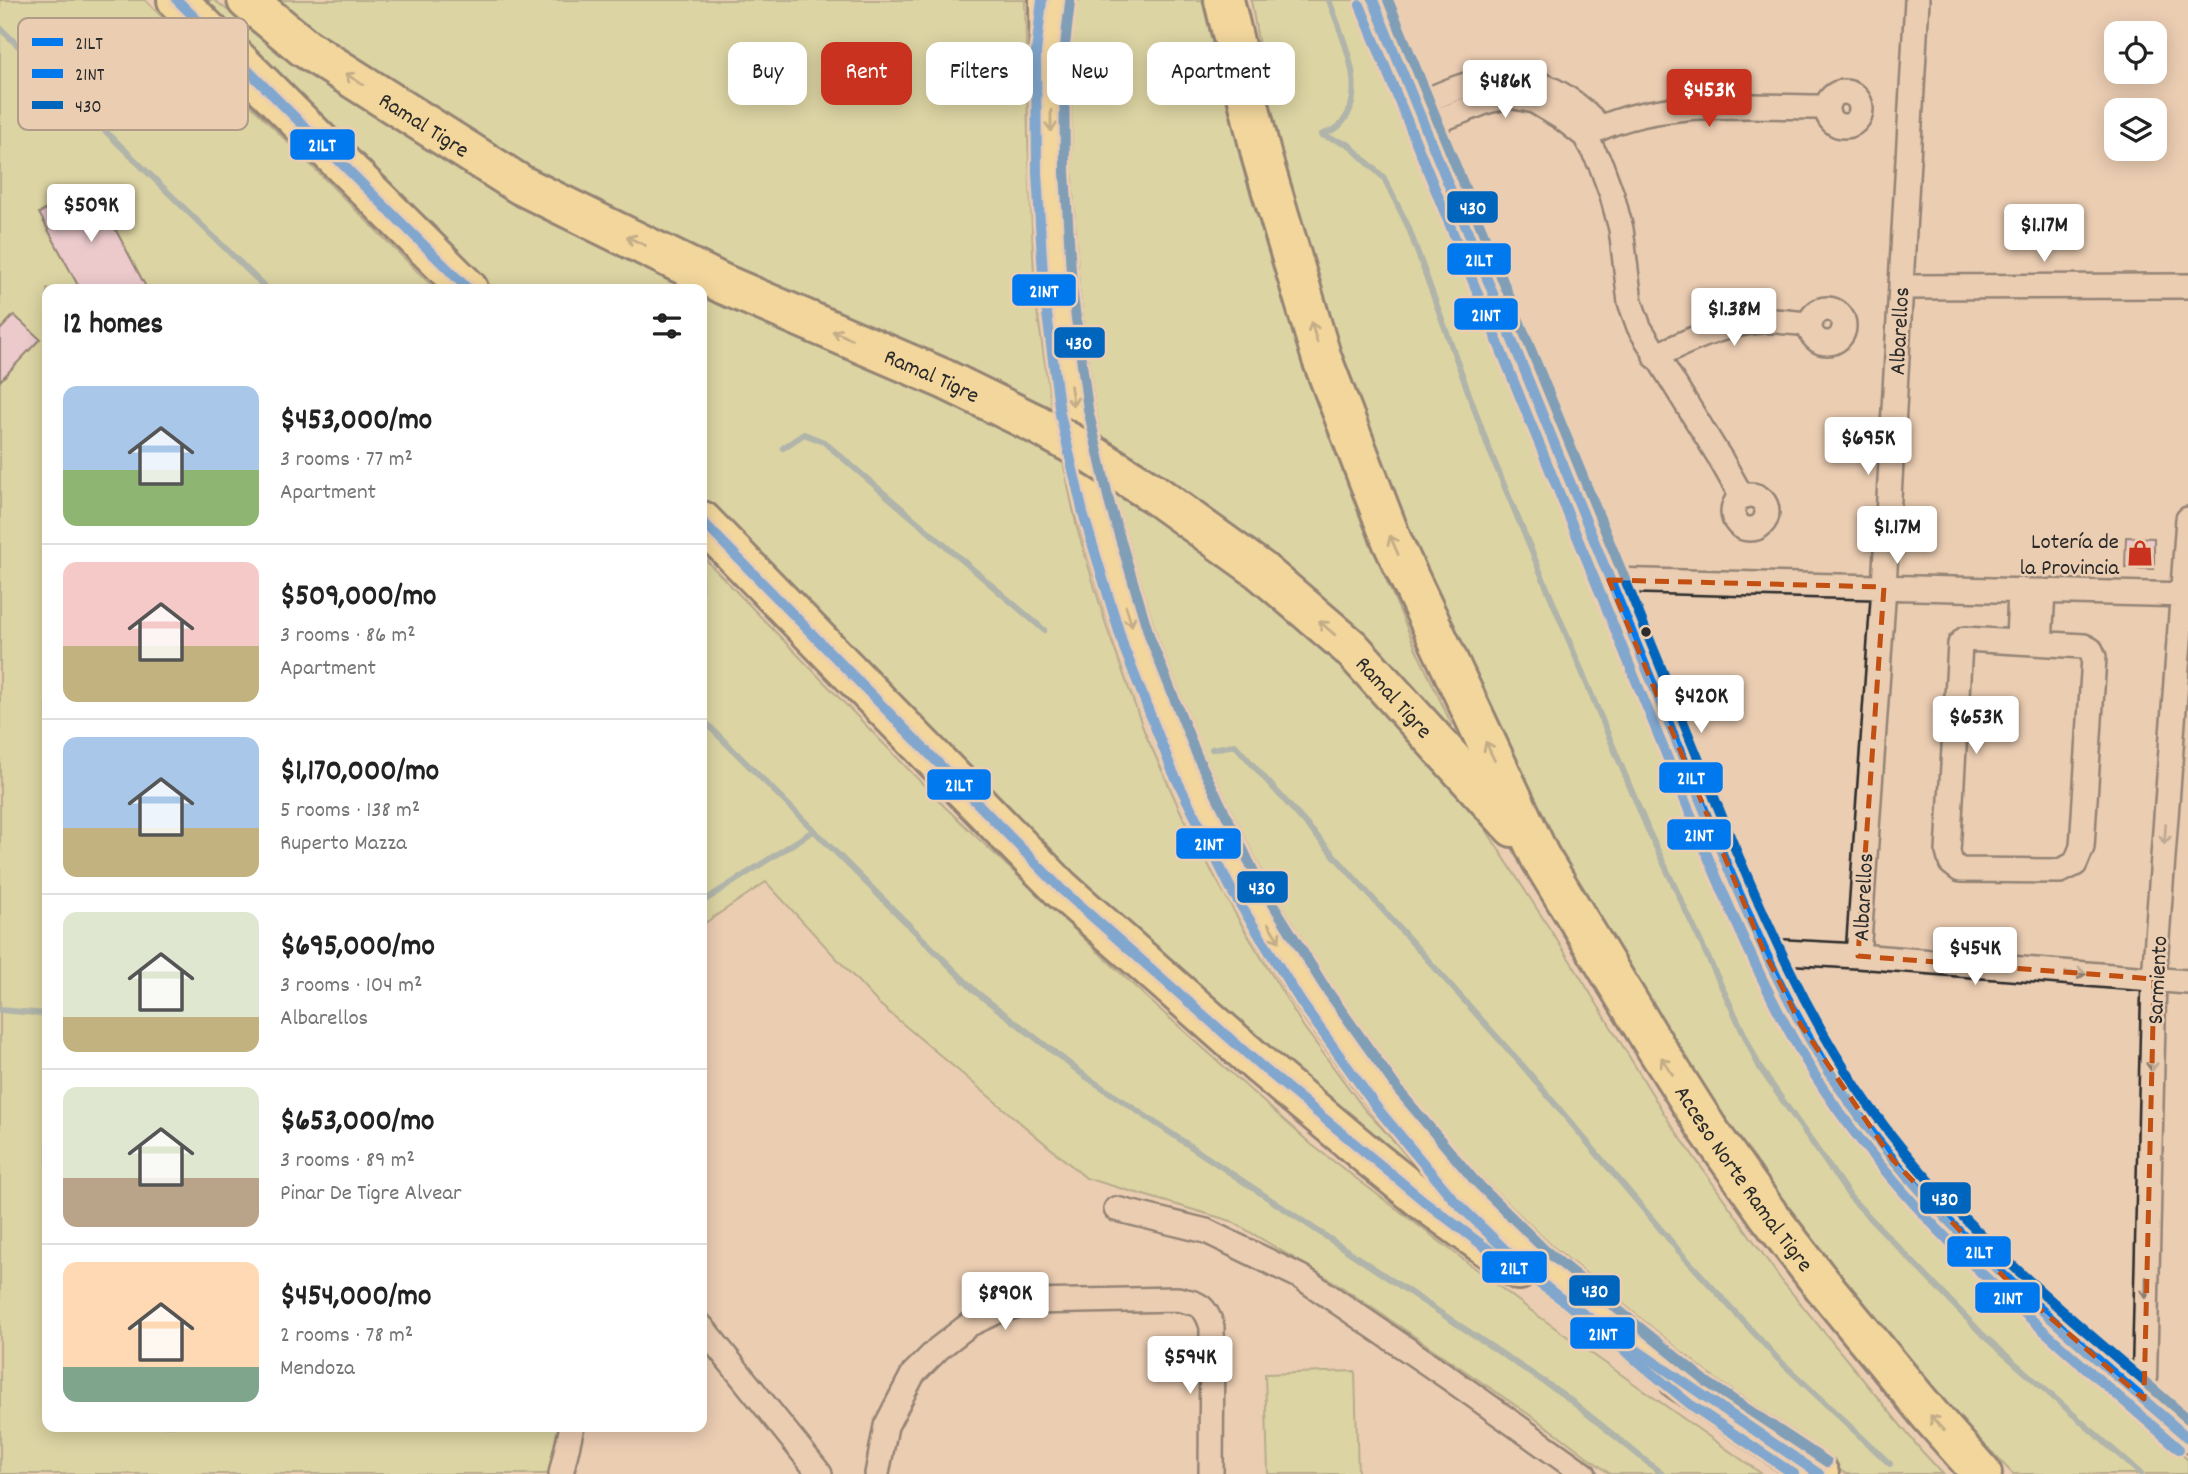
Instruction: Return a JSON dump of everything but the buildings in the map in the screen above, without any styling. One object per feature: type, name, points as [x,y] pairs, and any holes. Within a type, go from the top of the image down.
[{"type":"highway","points":[[177,0],[195,18]]},
{"type":"highway","name":"Ramal Tigre","points":[[247,0],[305,48],[522,185],[723,284],[944,379],[1038,425],[1153,493],[1260,570],[1351,648],[1540,857]]},
{"type":"highway","points":[[1049,0],[1050,42]]},
{"type":"highway","points":[[1051,42],[1056,0]]},
{"type":"highway","points":[[1224,0],[1235,42]]},
{"type":"highway","points":[[1230,0],[1235,42]]},
{"type":"highway","points":[[248,71],[463,284]]},
{"type":"highway","points":[[1050,105],[1051,172],[1058,289],[1074,411],[1096,509],[1137,643],[1185,764],[1245,887],[1312,994],[1388,1100],[1464,1190],[1536,1261],[1700,1394]]},
{"type":"highway","points":[[1249,105],[1262,159],[1322,359],[1392,541],[1540,857]]},
{"type":"highway","points":[[707,526],[1061,889],[1261,1066],[1475,1240],[1819,1474]]},
{"type":"highway","name":"Acceso Norte Ramal Tigre","points":[[1540,857],[1692,1104],[1770,1217],[1816,1278],[1982,1474]]},
{"type":"street","points":[[1373,0],[1609,580],[1764,950],[1801,1025],[1848,1100],[1892,1160],[1948,1223],[2096,1360],[2188,1438]]},
{"type":"street","name":"Albarellos","points":[[1858,956],[1884,587],[1917,0]]},
{"type":"street","points":[[1420,116],[1510,96],[1534,101],[1593,132],[1664,111],[1709,107],[1826,107]]},
{"type":"street","points":[[1593,132],[1625,247],[1630,302],[1639,327],[1742,497]]},
{"type":"street","points":[[1901,287],[2188,286]]},
{"type":"street","points":[[1655,356],[1712,331],[1740,324],[1762,321],[1810,324]]},
{"type":"street","name":"Sarmiento","points":[[2144,1399],[2154,979],[2186,595],[2188,519]]},
{"type":"street","points":[[1609,580],[2186,595]]},
{"type":"street","points":[[2020,590],[2029,643]]},
{"type":"street","points":[[2029,643],[2043,591]]},
{"type":"street","points":[[1965,639],[2029,643],[2084,646],[2091,650],[2094,657],[2082,847],[2075,864],[2060,871],[1960,870],[1951,863],[1948,852],[1960,643],[1965,639]]},
{"type":"street","points":[[1764,950],[2188,982]]},
{"type":"street","points":[[1116,1209],[1206,1231],[1301,1276],[1584,1474]]},
{"type":"street","points":[[877,1474],[886,1426],[913,1374],[939,1348],[970,1324],[1000,1310],[1032,1302],[1177,1299],[1199,1304],[1208,1312],[1212,1327],[1211,1474]]},
{"type":"street","points":[[707,1333],[820,1474]]},
{"type":"street","points":[[561,1474],[571,1432]]},
{"type":"highlighted area","points":[[1609,580],[1884,587],[1858,956],[2154,979],[2144,1399],[2008,1281],[1893,1160],[1801,1025],[1764,951]]},
{"type":"green space","points":[[0,0],[145,0],[163,18],[18,18],[18,130],[248,130],[248,103],[430,284],[42,284],[42,1432],[561,1432],[553,1474],[0,1474]]},
{"type":"green space","points":[[194,0],[214,0],[238,18],[212,18]]},
{"type":"green space","points":[[271,0],[1025,0],[1026,42],[926,42],[926,105],[1027,105],[1035,297],[1051,404],[1077,528],[1108,631],[1145,733],[1189,830],[1244,929],[1303,1026],[1365,1110],[1438,1188],[1360,1131],[992,805],[707,513],[707,291],[1032,403],[939,356],[749,274],[526,167],[342,52]]},
{"type":"green space","points":[[1069,0],[1202,0],[1212,42],[1147,42],[1147,105],[1228,105],[1246,180],[1304,364],[1363,526],[1452,725],[1449,733],[1250,584],[1330,654],[1485,828],[1670,1123],[1782,1281],[1943,1474],[1846,1474],[1626,1320],[1461,1168],[1334,1005],[1201,773],[1119,553],[1077,358],[1067,105],[1133,105],[1133,42],[1066,42]]},
{"type":"green space","points":[[1251,0],[1360,0],[1733,922],[1772,1001],[1832,1098],[1938,1227],[2036,1325],[2188,1460],[2188,1474],[2013,1474],[1922,1380],[1751,1165],[1615,953],[1541,821],[1389,494],[1296,223],[1271,116],[1269,105],[1295,105],[1295,42],[1258,42]]},
{"type":"green space","points":[[248,25],[324,82],[464,173],[617,251],[690,284],[479,284],[248,54]]},
{"type":"green space","points":[[707,561],[945,807],[1146,997],[1312,1145],[1537,1315],[1762,1474],[1610,1474],[1556,1433],[1336,1283],[1231,1221],[1086,1178],[878,1003],[766,882],[707,922]]},
{"type":"green space","points":[[1355,1371],[1358,1474],[1268,1474],[1265,1374]]},
{"type":"waterway","points":[[1321,135],[1340,125],[1349,112],[1353,97],[1351,64],[1329,0]]},
{"type":"waterway","points":[[0,28],[18,46]]},
{"type":"waterway","points":[[104,130],[262,284]]},
{"type":"waterway","points":[[1321,135],[1348,144],[1384,178],[1408,226],[1489,449],[1648,830],[1760,1068],[1851,1198],[1984,1336],[2141,1474]]},
{"type":"waterway","points":[[783,448],[804,434],[824,442],[1044,630]]},
{"type":"waterway","points":[[707,724],[976,992],[1085,1076],[1564,1395],[1662,1474]]},
{"type":"waterway","points":[[1212,749],[1235,745],[1523,1066],[1679,1251],[1777,1358],[1890,1464]]},
{"type":"waterway","points":[[707,899],[813,831]]},
{"type":"waterway","points":[[0,1010],[42,1014]]},
{"type":"transit line","name":"21LT","points":[[177,0],[195,18]]},
{"type":"transit line","name":"21NT","points":[[1042,0],[1036,53],[1037,173],[1044,291],[1060,414],[1083,513],[1124,648],[1172,770],[1233,893],[1301,1002],[1377,1108],[1454,1200],[1528,1272],[1691,1405],[1794,1474]]},
{"type":"transit line","name":"21LT","points":[[1373,0],[1721,851],[1763,948],[1811,1042],[1849,1102],[1885,1150],[1924,1195],[2008,1280],[2188,1438]]},
{"type":"transit line","name":"430","points":[[1388,0],[1734,846],[1806,1002],[1859,1091],[1893,1138],[1931,1182],[2013,1266],[2188,1419]]},
{"type":"transit line","name":"430","points":[[1070,2],[1064,54],[1065,172],[1072,288],[1088,409],[1110,505],[1150,638],[1198,758],[1258,880],[1324,986],[1399,1091],[1474,1180],[1546,1251],[1708,1383],[1827,1462]]},
{"type":"transit line","name":"21NT","points":[[1360,5],[1708,857],[1782,1019],[1838,1110],[1914,1204],[1998,1289],[2179,1449]]},
{"type":"transit line","name":"21LT","points":[[248,71],[463,284]]},
{"type":"transit line","name":"21LT","points":[[707,526],[1061,889],[1261,1066],[1424,1201],[1485,1247],[1819,1474]]},
{"type":"place","name":"Lotería de la Provincia","points":[[2140,553]]}]
